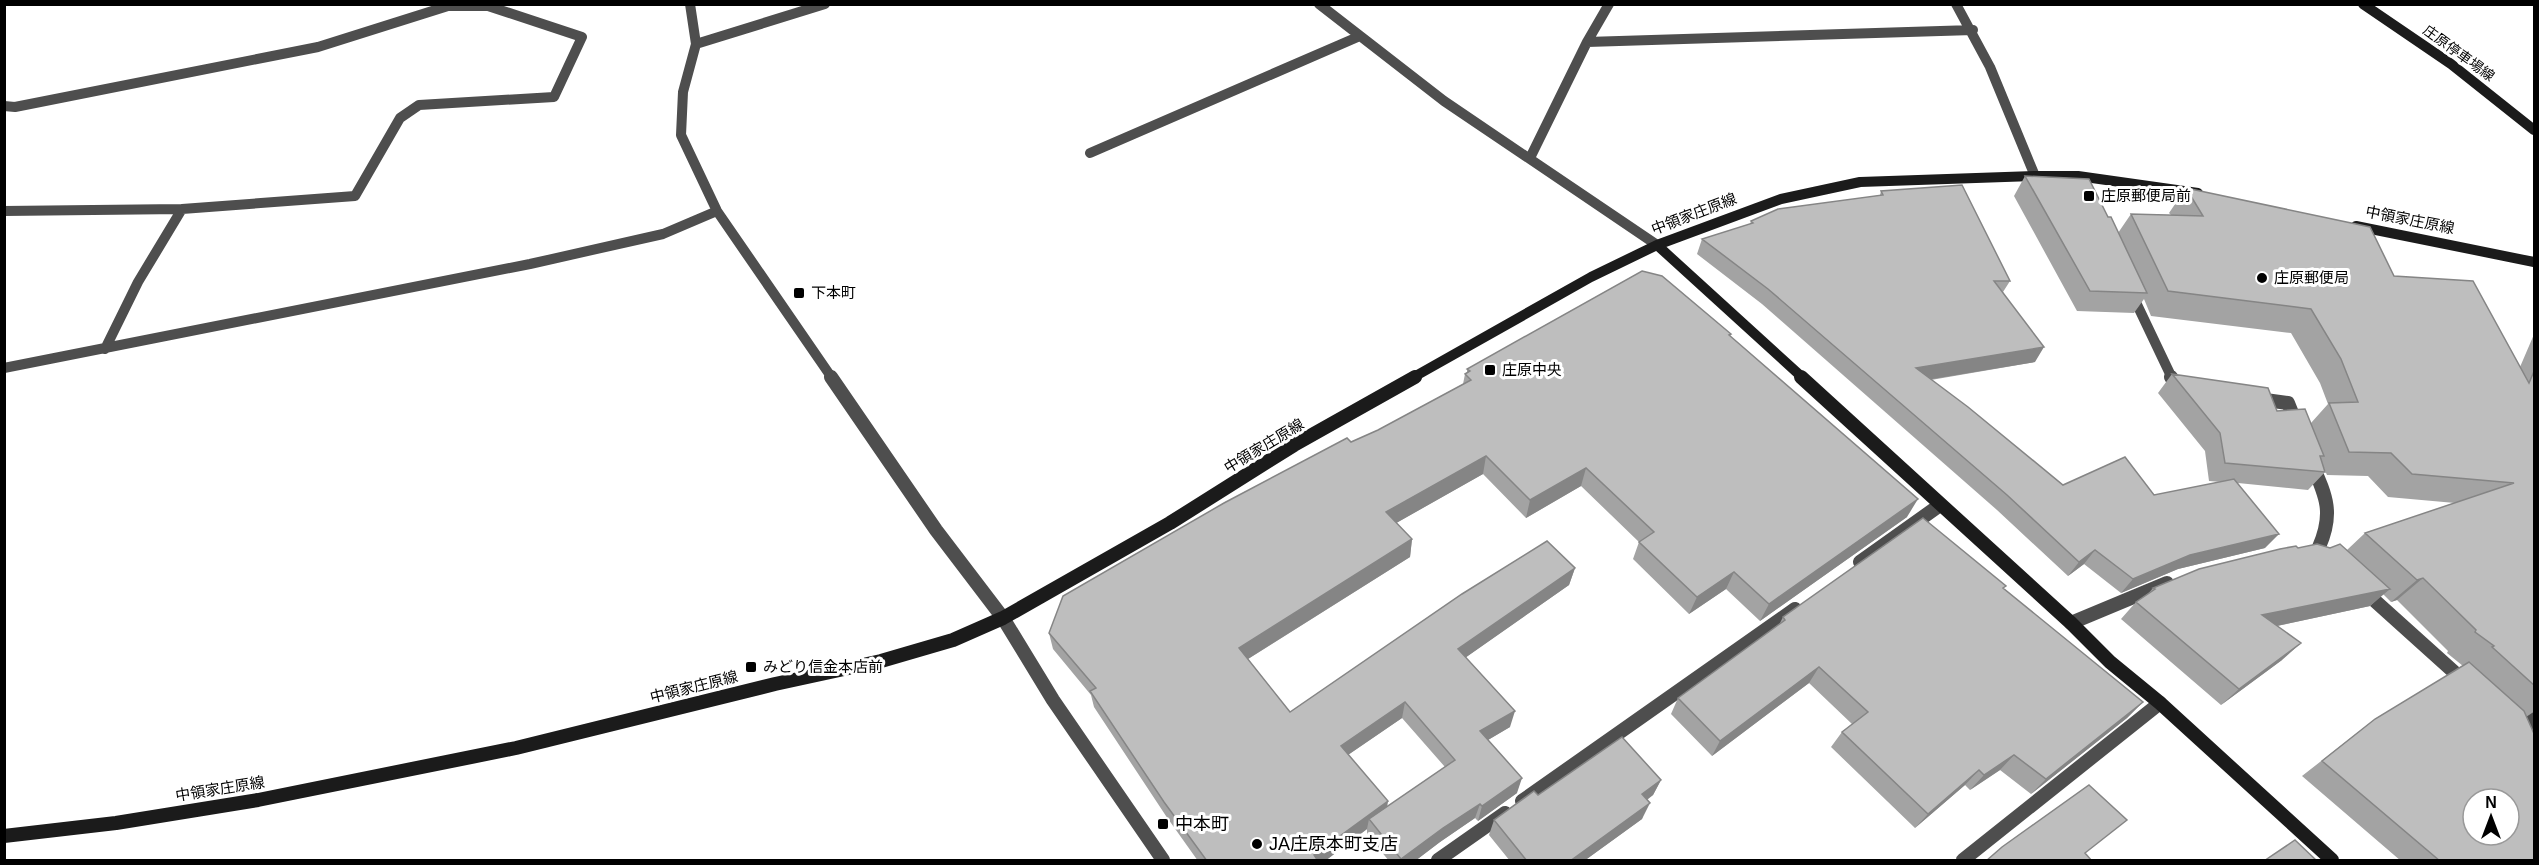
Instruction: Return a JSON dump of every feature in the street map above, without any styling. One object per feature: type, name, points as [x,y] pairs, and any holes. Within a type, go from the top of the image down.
[{"type":"main road","name":"庄原停車場線","points":[[2363,4],[2422,42],[2492,93],[2535,130]]},
{"type":"main road","name":"中領家庄原線","points":[[4,836],[116,823],[258,800],[516,748],[775,684],[881,661],[953,640],[1003,618],[1170,523],[1294,446],[1591,277],[1657,245],[1781,199],[1860,182],[2035,176],[2080,181],[2138,183],[2205,194]]},
{"type":"main road","name":"中領家庄原線","points":[[2341,223],[2535,262]]},
{"type":"main road","points":[[1657,245],[2071,623],[2110,662],[2160,703],[2332,861]]},
{"type":"street","points":[[690,4],[696,44],[683,92],[681,135],[717,211],[936,530],[1003,618],[1059,710],[1163,861]]},
{"type":"street","points":[[696,44],[825,4]]},
{"type":"street","points":[[1319,4],[1444,101],[1657,245]]},
{"type":"street","points":[[1530,158],[1587,42],[1609,4]]},
{"type":"street","points":[[1956,4],[1973,30],[2005,99],[2035,176]]},
{"type":"street","points":[[4,106],[15,107],[318,47],[448,6],[488,6],[582,37],[554,97],[419,105],[400,118],[355,196],[182,209],[4,211]]},
{"type":"street","points":[[1587,42],[1973,30]]},
{"type":"street","points":[[1090,153],[1360,36]]},
{"type":"street","points":[[105,349],[138,282],[182,209]]},
{"type":"street","points":[[4,368],[418,287],[663,234],[717,211]]},
{"type":"street","points":[[2127,282],[2175,387],[2187,389]]},
{"type":"street","points":[[2243,397],[2288,403],[2300,434]]},
{"type":"street","points":[[2309,455],[2330,507],[2327,531],[2317,551]]},
{"type":"street","points":[[1846,573],[1940,505]]},
{"type":"street","points":[[2071,623],[2180,578]]},
{"type":"street","points":[[2350,578],[2474,689]]},
{"type":"street","points":[[1438,861],[1808,600]]},
{"type":"street","points":[[1963,861],[2160,703]]},
{"type":"street","points":[[2535,704],[2531,736],[2535,750]]},
{"type":"street","points":[[2514,724],[2531,736]]},
{"type":"building","points":[[2025,176],[2089,179],[2108,217],[2111,217],[2147,293],[2090,291]]},
{"type":"building","points":[[1962,185],[2010,281],[1994,281],[2044,347],[1916,368],[1968,407],[2063,485],[2125,457],[2154,495],[2234,479],[2279,534],[2190,555],[2133,579],[2095,550],[2079,562],[2007,495],[1768,289],[1702,239],[1753,223],[1751,221],[1778,209],[1883,195],[1881,191]]},
{"type":"building","points":[[2186,188],[2370,227],[2394,276],[2473,281],[2529,383],[2535,369],[2535,686],[2492,647],[2494,646],[2475,632],[2476,630],[2423,578],[2417,580],[2365,533],[2514,483],[2412,474],[2391,453],[2349,452],[2329,403],[2358,402],[2341,359],[2311,309],[2168,291],[2131,214],[2203,216]]},
{"type":"building","points":[[1642,271],[1662,276],[1918,499],[1769,604],[1734,572],[1697,597],[1639,542],[1654,532],[1586,468],[1530,500],[1486,456],[1386,512],[1412,539],[1239,648],[1290,712],[1462,594],[1547,541],[1575,568],[1458,649],[1515,711],[1480,731],[1522,778],[1482,806],[1480,804],[1443,828],[1401,859],[1369,819],[1455,760],[1405,702],[1341,746],[1388,801],[1314,855],[1318,861],[1207,861],[1164,802],[1090,691],[1096,688],[1049,633],[1063,596],[1224,503],[1347,438],[1351,442],[1378,430],[1471,380],[1465,374],[1470,371],[1467,369]]},
{"type":"building","points":[[2172,374],[2268,388],[2277,411],[2305,409],[2324,456],[2320,456],[2325,472],[2225,463],[2220,433]]},
{"type":"building","points":[[1923,518],[2006,586],[2003,588],[2143,702],[2046,779],[2014,755],[1984,775],[1979,770],[1928,814],[1842,732],[1868,712],[1819,667],[1720,741],[1678,698],[1785,620],[1783,617]]},
{"type":"building","points":[[2317,544],[2330,548],[2340,544],[2390,589],[2262,615],[2301,643],[2239,689],[2136,602],[2155,589],[2153,588],[2199,569],[2280,549]]},
{"type":"building","points":[[2469,662],[2524,711],[2535,736],[2535,861],[2440,861],[2322,761],[2375,719]]},
{"type":"building","points":[[1622,737],[1661,780],[1642,794],[1650,803],[1570,861],[1527,861],[1494,820],[1534,791],[1538,795]]},
{"type":"building","points":[[2089,785],[2127,820],[2085,853],[2092,861],[1986,861],[2002,847]]},
{"type":"building","points":[[2295,840],[2317,861],[2264,861]]},
{"type":"place","name":"庄原郵便局前","points":[[2089,196]]},
{"type":"place","name":"庄原郵便局","points":[[2262,278]]},
{"type":"place","name":"下本町","points":[[799,293]]},
{"type":"place","name":"庄原中央","points":[[1490,370]]},
{"type":"place","name":"みどり信金本店前","points":[[751,667]]},
{"type":"place","name":"中本町","points":[[1163,824]]},
{"type":"place","name":"JA庄原本町支店","points":[[1257,844]]}]
